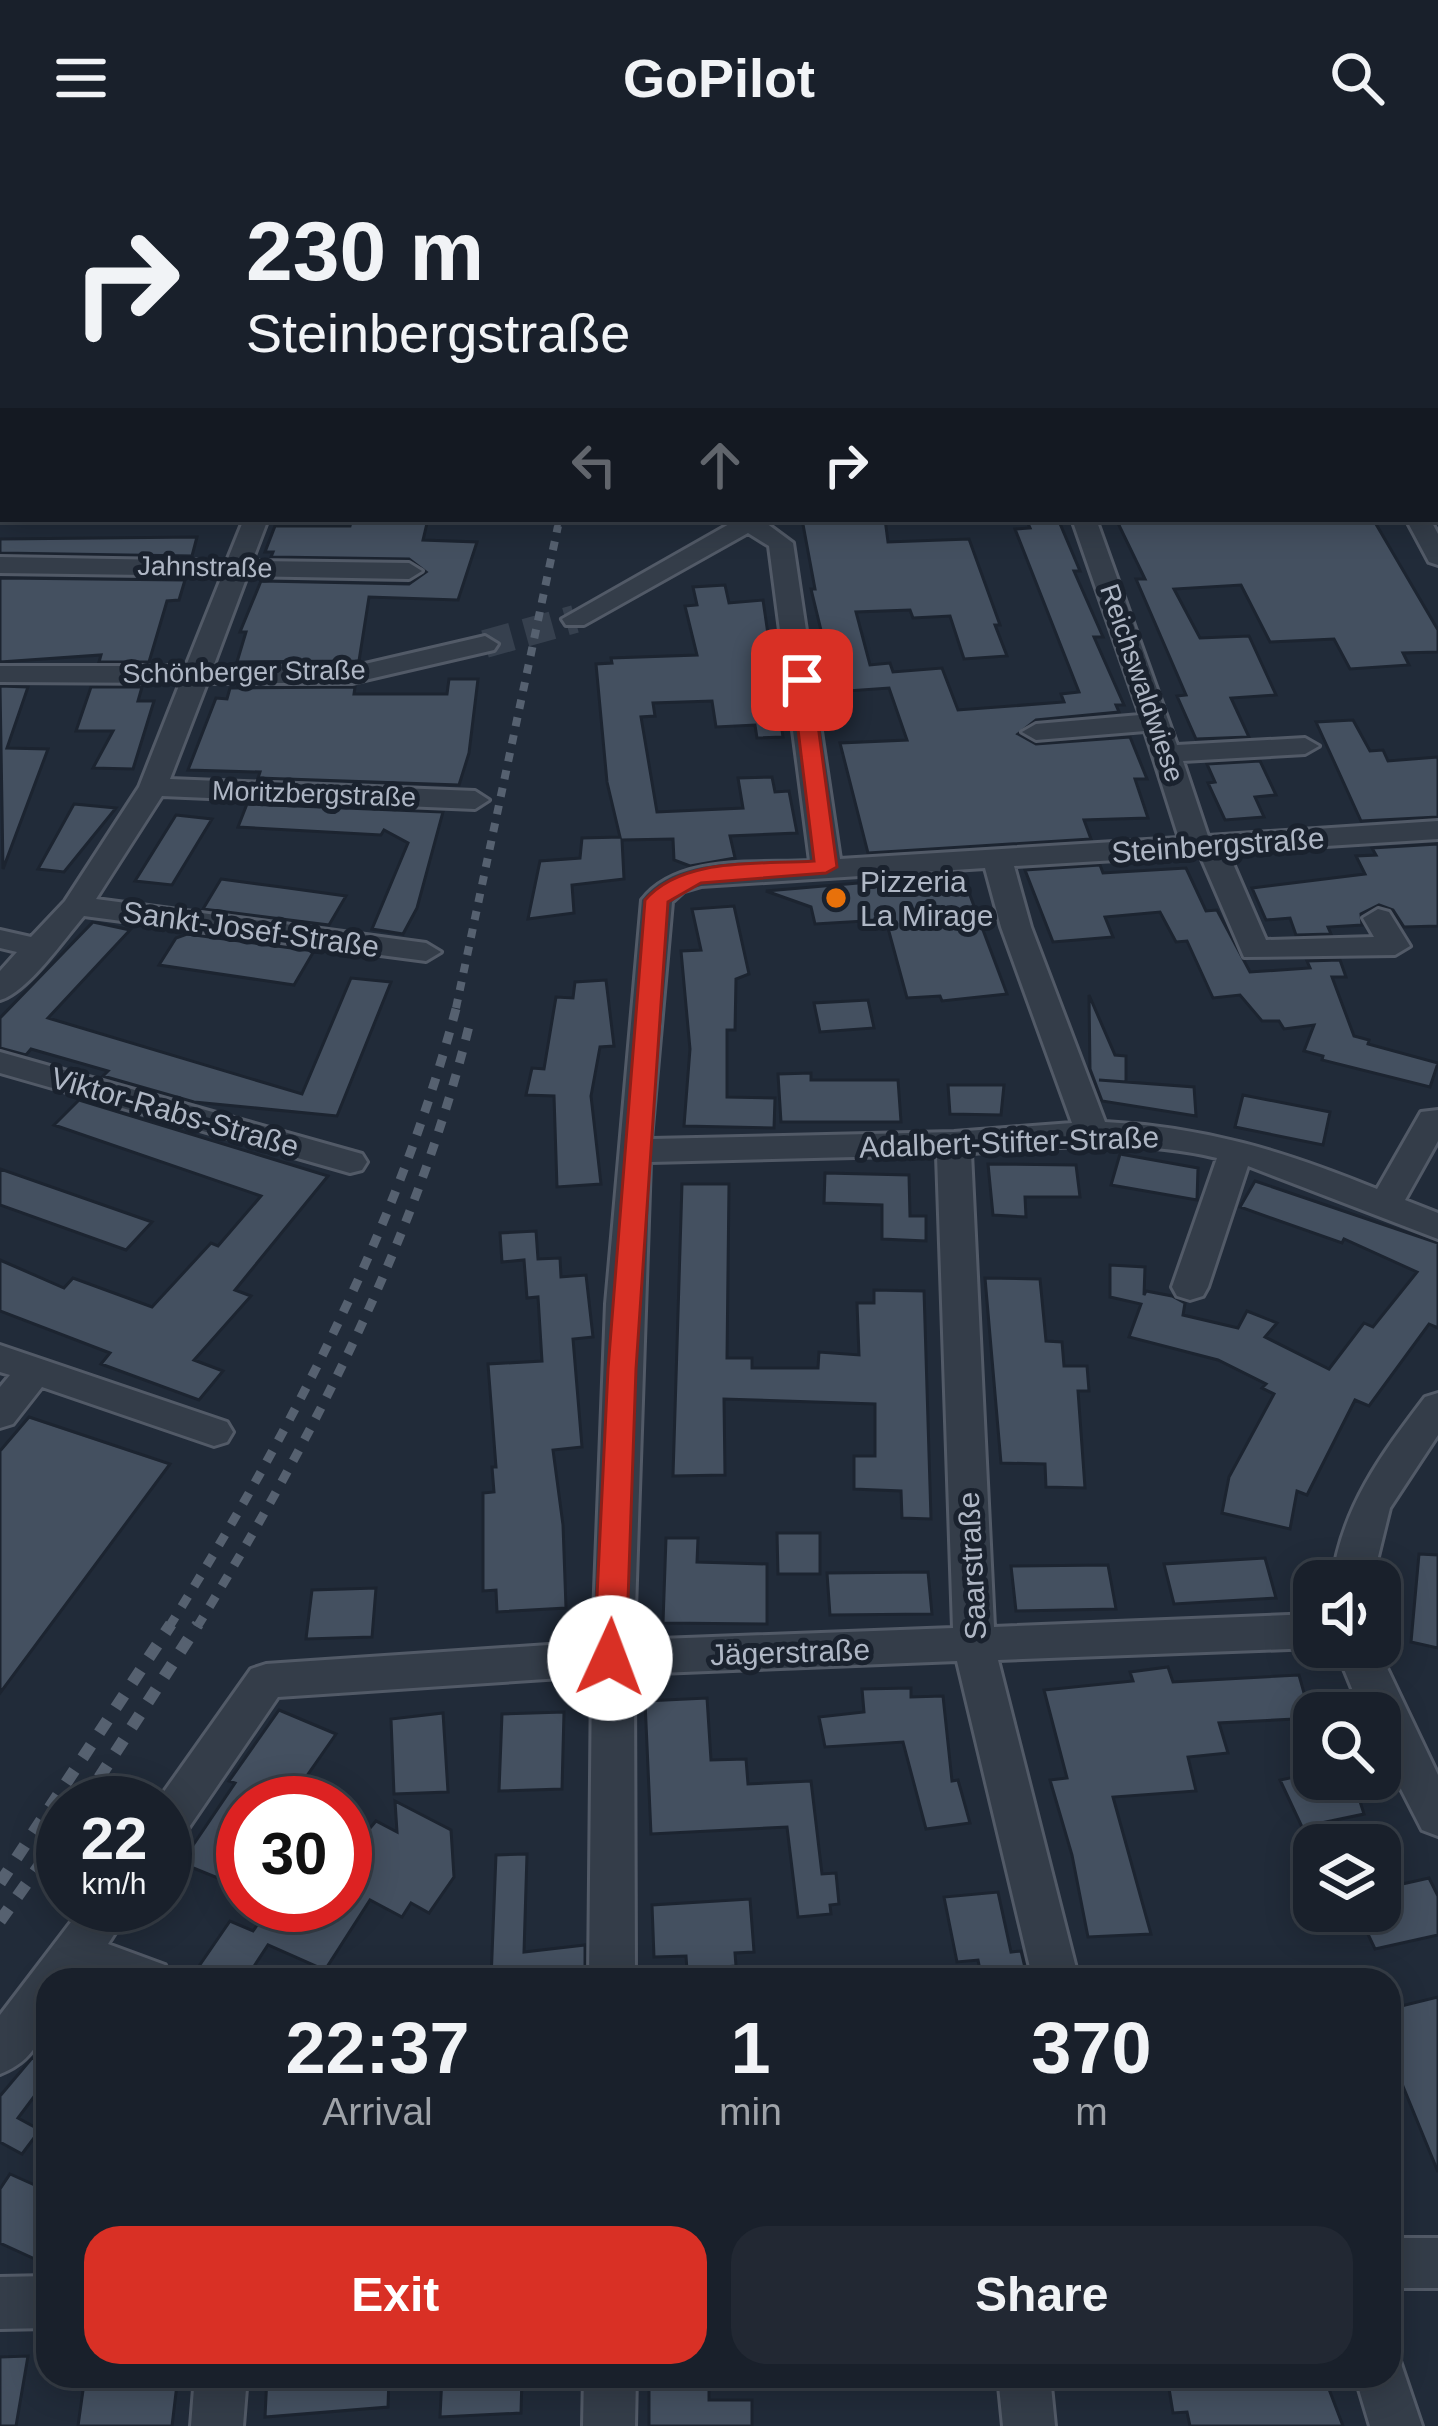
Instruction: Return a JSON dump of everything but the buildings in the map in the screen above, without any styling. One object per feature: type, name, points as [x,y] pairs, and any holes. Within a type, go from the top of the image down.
[{"type":"street","points":[[0,990],[77,906],[153,787],[255,522]]},
{"type":"street","points":[[575,619],[750,522]]},
{"type":"street","points":[[753,522],[781,543],[826,867]]},
{"type":"street","name":"Reichswaldwiese","points":[[1085,522],[1166,754],[1204,847],[1255,950],[1395,946],[1378,918]]},
{"type":"street","points":[[1420,522],[1438,557]]},
{"type":"street","name":"Jahnstraße","points":[[0,565],[409,571]]},
{"type":"street","name":"Schönberger Straße","points":[[0,674],[352,675],[485,644]]},
{"type":"street","points":[[1036,732],[1156,722]]},
{"type":"street","points":[[1166,754],[1305,746]]},
{"type":"street","name":"Moritzbergstraße","points":[[153,787],[475,800]]},
{"type":"street","name":"Steinbergstraße","points":[[612,1968],[610,1658],[635,1151],[657,900],[674,886],[698,877],[1438,830]]},
{"type":"street","points":[[998,860],[1016,927],[1092,1133]]},
{"type":"street","name":"Sankt-Josef-Straße","points":[[77,906],[426,952]]},
{"type":"street","points":[[0,939],[42,949]]},
{"type":"street","name":"Viktor-Rabs-Straße","points":[[0,1062],[350,1162]]},
{"type":"street","points":[[1386,1203],[1433,1120]]},
{"type":"street","name":"Adalbert-Stifter-Straße","points":[[635,1151],[955,1143],[1092,1133],[1176,1137],[1276,1161],[1438,1227]]},
{"type":"street","name":"Saarstraße","points":[[955,1143],[974,1646],[1053,1968]]},
{"type":"street","points":[[1190,1287],[1237,1151]]},
{"type":"street","points":[[0,1414],[17,1364],[214,1432]]},
{"type":"street","points":[[1353,1560],[1372,1495],[1438,1406]]},
{"type":"street","name":"Jägerstraße","points":[[192,1787],[266,1681],[610,1658],[1293,1632]]},
{"type":"street","points":[[1365,1668],[1438,1817]]},
{"type":"street","points":[[64,1968],[90,1932]]},
{"type":"street","points":[[0,2052],[36,2005]]},
{"type":"street","points":[[1401,2263],[1438,2263]]},
{"type":"street","points":[[0,2303],[36,2302]]},
{"type":"street","points":[[217,2426],[220,2388]]},
{"type":"street","points":[[609,2426],[610,2388]]},
{"type":"street","points":[[1025,2388],[1029,2426]]},
{"type":"street","points":[[1385,2388],[1396,2426]]},
{"type":"tunnel","points":[[485,644],[575,619]]},
{"type":"railway","points":[[557,529],[558,522]]},
{"type":"railway","points":[[456,1008],[558,526]]},
{"type":"railway","points":[[169,1627],[256,1480],[336,1327],[404,1168],[457,1005]]},
{"type":"railway","points":[[197,1627],[280,1484],[357,1335],[421,1181],[470,1022]]},
{"type":"railway","points":[[0,1883],[171,1624]]},
{"type":"railway","points":[[100,1776],[198,1624]]},
{"type":"railway","points":[[0,1921],[36,1870]]},
{"type":"place","name":"Pizzeria La Mirage","points":[[836,898]]},
{"type":"route","points":[[610,1658],[635,1151],[657,900],[674,886],[698,877],[826,867],[802,680]]}]
